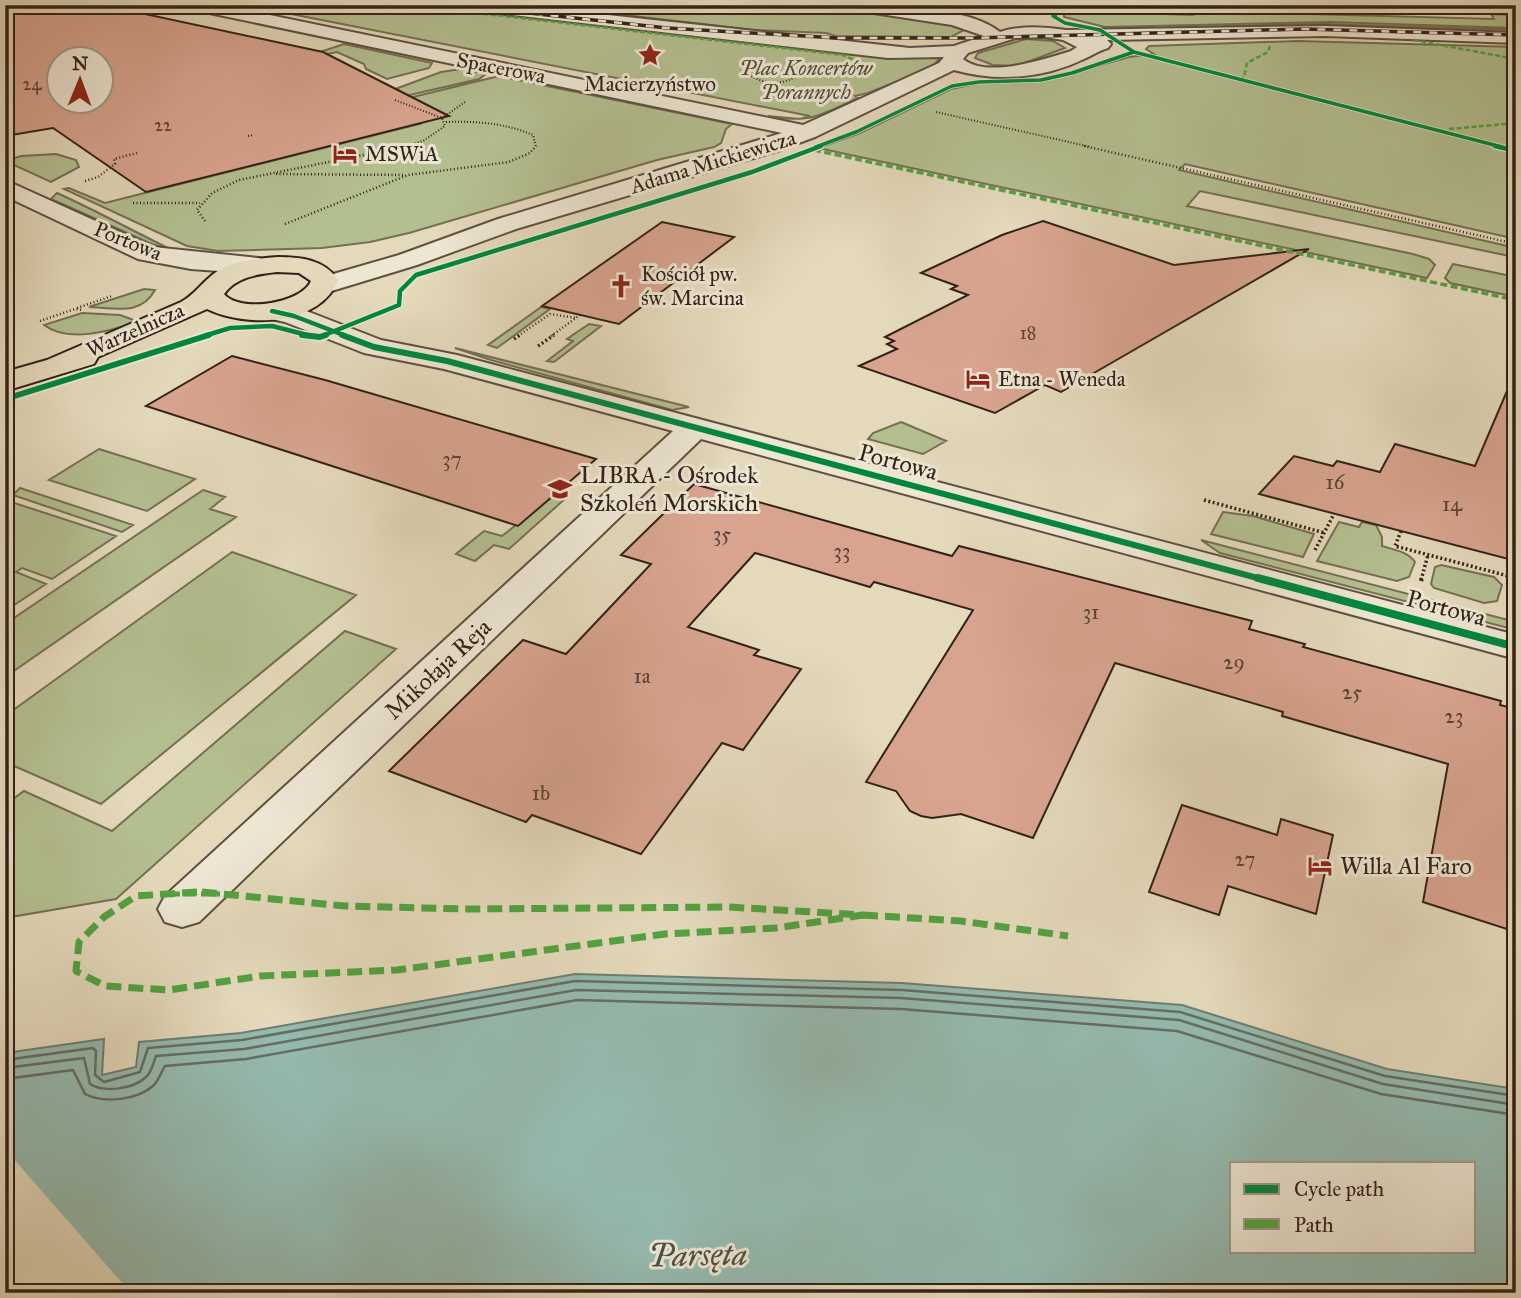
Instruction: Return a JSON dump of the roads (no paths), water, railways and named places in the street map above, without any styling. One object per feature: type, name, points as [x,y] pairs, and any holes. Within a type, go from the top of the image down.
[{"type":"main road","name":"Warzelnicza","points":[[59,364],[169,317],[210,293],[215,285],[226,277],[260,266],[301,266]]},
{"type":"main road","points":[[301,266],[320,273],[324,287]]},
{"type":"main road","name":"Warzelnicza","points":[[5,382],[59,364],[307,301],[324,287]]},
{"type":"main road","points":[[210,293],[213,302],[223,308],[261,312]]},
{"type":"street","name":"Spacerowa","points":[[195,5],[807,132]]},
{"type":"street","points":[[468,5],[888,52],[955,55],[1006,35],[1036,13],[1059,34],[1081,40],[1087,48]]},
{"type":"street","points":[[854,5],[967,22],[1006,35],[1326,31],[1516,37]]},
{"type":"street","name":"Adama Mickiewicza","points":[[912,84],[949,75],[1029,71],[1078,55],[1087,48],[1168,35]]},
{"type":"street","name":"Adama Mickiewicza","points":[[324,287],[507,224],[807,132],[946,67],[955,55]]},
{"type":"street","points":[[955,55],[960,66],[988,72]]},
{"type":"street","name":"Portowa","points":[[5,187],[147,254],[191,261],[260,266]]},
{"type":"street","name":"Adama Mickiewicza","points":[[301,266],[507,224]]},
{"type":"street","name":"Portowa","points":[[324,287],[341,306],[399,332],[447,361]]},
{"type":"street","name":"Portowa","points":[[261,312],[294,316],[374,346],[447,361],[1516,647]]},
{"type":"street","name":"Mikołaja Reja","points":[[182,909],[694,428]]},
{"type":"water","name":"Parsęta","points":[[575,974],[902,983],[1182,1005],[1387,1069],[1516,1089],[1516,1293],[5,1293],[5,1053],[104,1039],[102,1075],[136,1067],[139,1042],[241,1033]]},
{"type":"railway","points":[[455,5],[667,28],[837,38],[974,38],[1304,29],[1516,35]]},
{"type":"place","name":"Macierzyństwo","points":[[650,55]]},
{"type":"place","name":"MSWiA","points":[[345,154]]},
{"type":"place","name":"Kościół pw. św. Marcina","points":[[621,286]]},
{"type":"place","name":"Etna - Weneda","points":[[978,379]]},
{"type":"place","name":"LIBRA - Ośrodek Szkoleń Morskich","points":[[560,489]]},
{"type":"place","name":"Willa Al Faro","points":[[1320,866]]},
{"type":"park label","name":"Plac Koncertów Porannych","points":[[806,80]]}]
